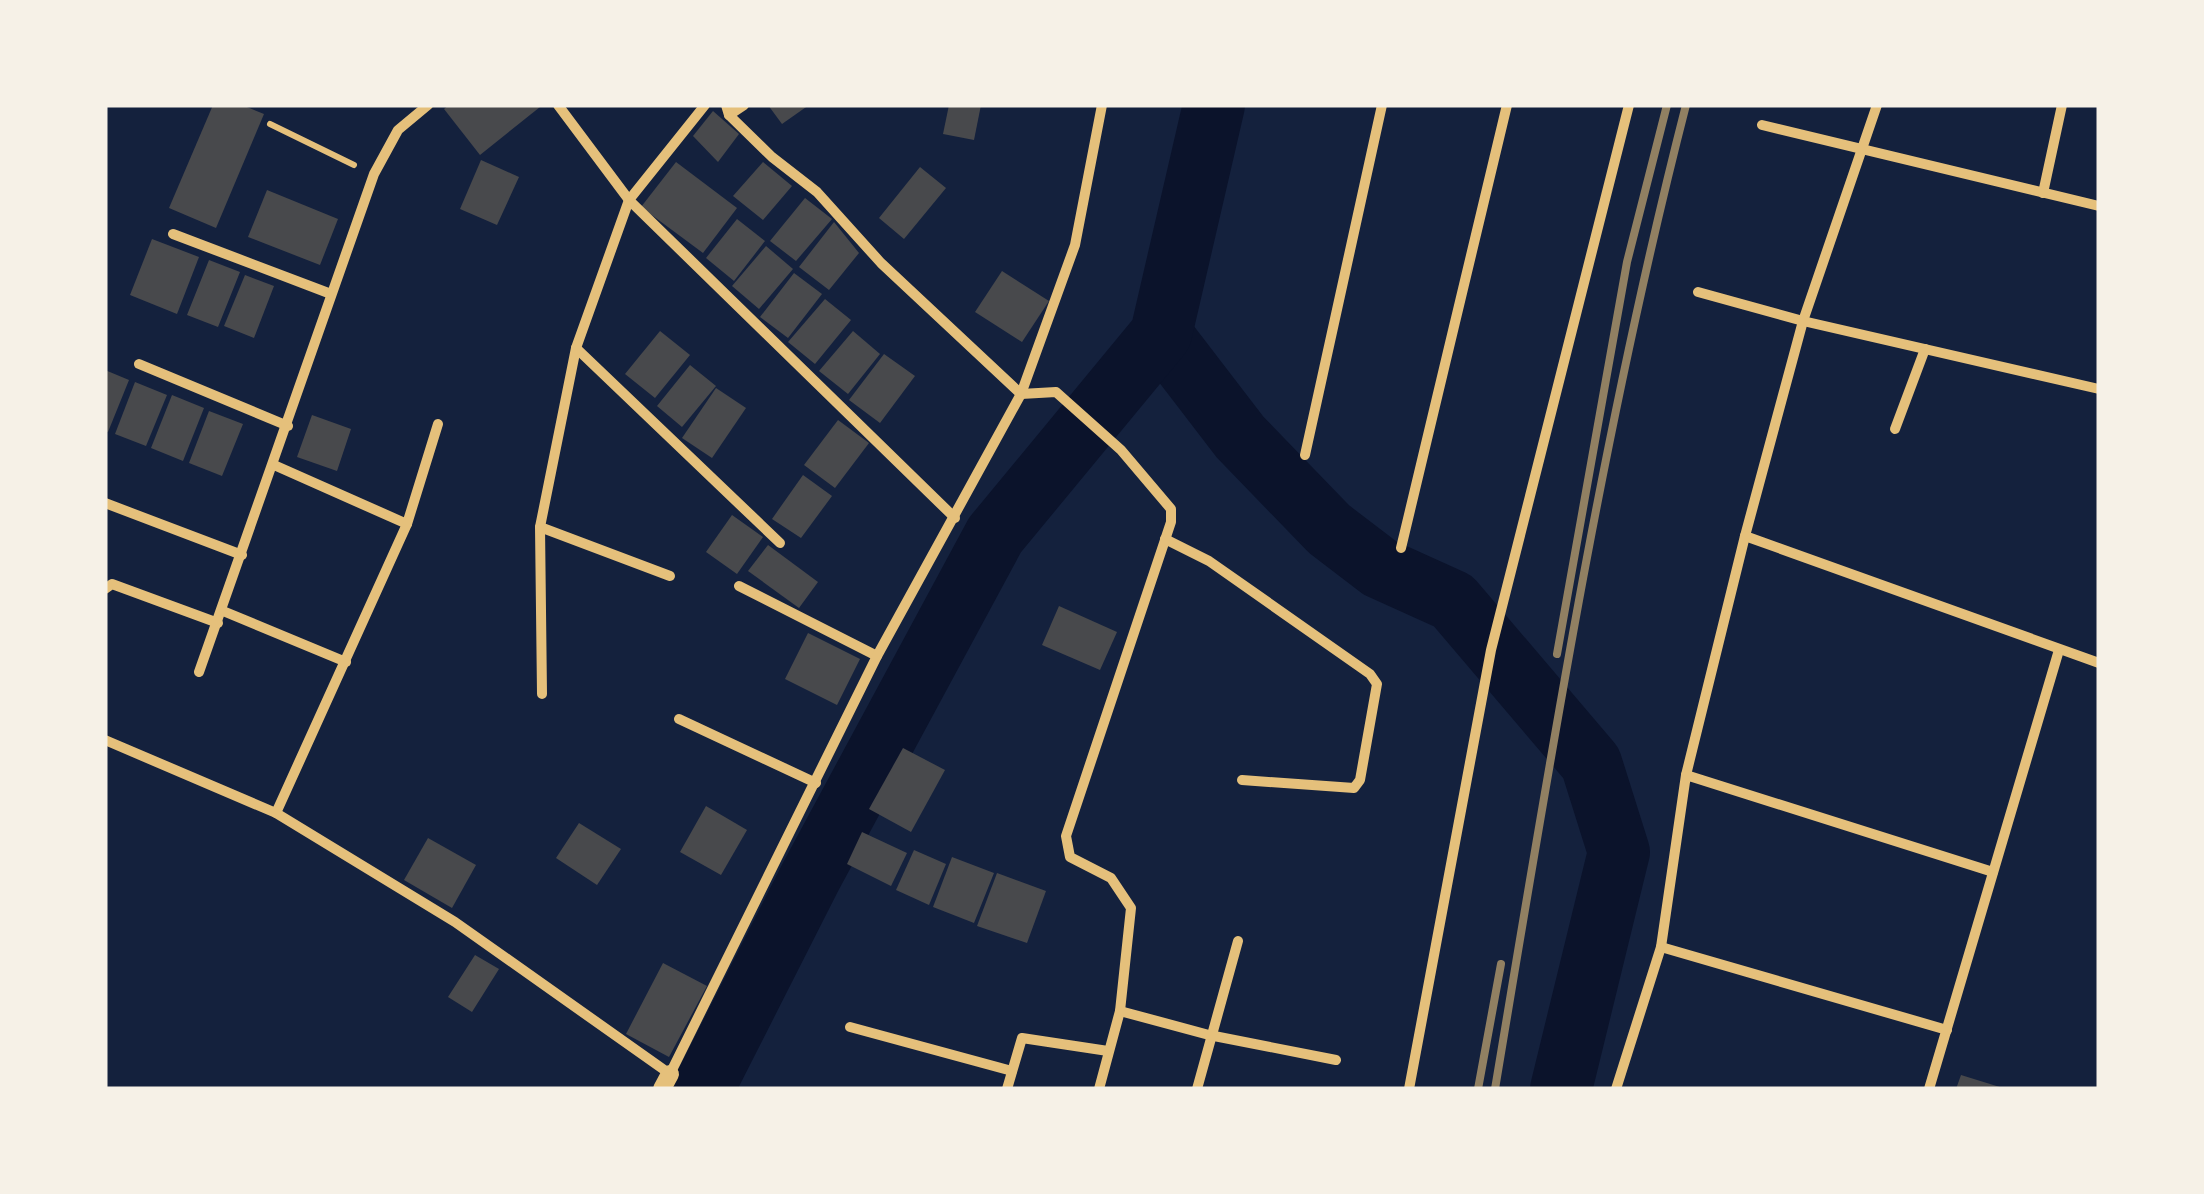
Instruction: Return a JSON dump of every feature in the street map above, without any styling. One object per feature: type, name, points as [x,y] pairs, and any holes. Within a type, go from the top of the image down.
[{"type":"street","points":[[199,672],[374,174],[398,130],[428,105]]},
{"type":"street","points":[[558,105],[629,200],[955,518]]},
{"type":"street","points":[[542,694],[540,527],[576,348],[629,200],[705,105]]},
{"type":"street","points":[[744,105],[728,110],[772,157],[816,192],[881,263],[1021,394],[1056,392],[1121,450],[1170,505],[1172,515],[1165,540],[1066,836],[1070,857],[1111,878],[1131,908],[1120,1011],[1099,1089]]},
{"type":"street","points":[[1305,455],[1382,105]]},
{"type":"street","points":[[1402,548],[1506,105]]},
{"type":"street","points":[[1410,1089],[1480,707],[1506,590],[1629,105]]},
{"type":"street","points":[[1616,1089],[1661,948],[1686,775],[1745,536],[1803,321],[1877,105]]},
{"type":"street","points":[[2043,193],[2062,105]]},
{"type":"street","points":[[105,740],[276,814],[455,922],[666,1082],[877,656],[1021,394],[1075,245],[1099,106]]},
{"type":"street","points":[[1762,125],[2099,206]]},
{"type":"street","points":[[173,234],[331,294]]},
{"type":"street","points":[[1698,292],[1803,321],[2099,389]]},
{"type":"street","points":[[576,348],[780,543]]},
{"type":"street","points":[[1895,429],[1925,349]]},
{"type":"street","points":[[140,364],[288,426]]},
{"type":"street","points":[[276,814],[407,524],[438,424]]},
{"type":"street","points":[[274,466],[407,524]]},
{"type":"street","points":[[105,503],[242,555]]},
{"type":"street","points":[[540,527],[670,576]]},
{"type":"street","points":[[1745,536],[2099,663]]},
{"type":"street","points":[[1165,540],[1210,562],[1370,674],[1376,684],[1360,780],[1354,788],[1242,780]]},
{"type":"street","points":[[105,589],[112,584],[218,623]]},
{"type":"street","points":[[740,586],[877,656]]},
{"type":"street","points":[[223,610],[346,662]]},
{"type":"street","points":[[1929,1089],[2058,650]]},
{"type":"street","points":[[679,718],[816,783]]},
{"type":"street","points":[[1686,775],[1993,872]]},
{"type":"street","points":[[1198,1089],[1238,940]]},
{"type":"street","points":[[1661,948],[1947,1030]]},
{"type":"street","points":[[1120,1011],[1210,1035],[1336,1060]]},
{"type":"street","points":[[850,1027],[1012,1071]]},
{"type":"street","points":[[1007,1089],[1022,1038],[1108,1052]]},
{"type":"path","points":[[270,124],[374,174]]},
{"type":"building","points":[[213,105],[242,105],[264,114],[216,228],[169,208]]},
{"type":"building","points":[[449,105],[540,107],[480,155],[444,109]]},
{"type":"building","points":[[768,105],[809,105],[782,124]]},
{"type":"building","points":[[949,105],[981,105],[974,140],[943,134]]},
{"type":"building","points":[[713,111],[739,134],[718,162],[693,136]]},
{"type":"building","points":[[481,160],[519,177],[497,225],[460,209]]},
{"type":"building","points":[[676,162],[737,208],[703,253],[641,207]]},
{"type":"building","points":[[763,162],[792,186],[763,220],[733,196]]},
{"type":"building","points":[[920,167],[946,188],[904,239],[879,218]]},
{"type":"building","points":[[267,190],[338,219],[320,265],[248,237]]},
{"type":"building","points":[[805,198],[832,219],[796,261],[770,241]]},
{"type":"building","points":[[737,219],[765,241],[734,281],[706,258]]},
{"type":"building","points":[[834,222],[859,253],[829,290],[799,267]]},
{"type":"building","points":[[152,239],[199,257],[177,314],[130,295]]},
{"type":"building","points":[[766,246],[793,269],[759,309],[732,286]]},
{"type":"building","points":[[209,260],[240,272],[218,327],[187,315]]},
{"type":"building","points":[[1002,271],[1049,301],[1022,342],[975,312]]},
{"type":"building","points":[[794,273],[822,294],[788,338],[760,317]]},
{"type":"building","points":[[245,275],[274,286],[254,338],[224,326]]},
{"type":"building","points":[[825,299],[851,320],[815,364],[788,342]]},
{"type":"building","points":[[660,331],[690,355],[655,398],[625,374]]},
{"type":"building","points":[[853,331],[880,354],[848,394],[819,371]]},
{"type":"building","points":[[884,354],[915,376],[880,423],[849,400]]},
{"type":"building","points":[[690,365],[716,386],[682,427],[657,406]]},
{"type":"building","points":[[105,370],[129,380],[108,432],[105,431]]},
{"type":"building","points":[[135,382],[167,395],[146,446],[115,434]]},
{"type":"building","points":[[716,388],[746,408],[712,458],[682,438]]},
{"type":"building","points":[[172,395],[204,408],[183,461],[151,448]]},
{"type":"building","points":[[209,411],[243,424],[222,476],[189,463]]},
{"type":"building","points":[[312,415],[351,429],[337,471],[297,457]]},
{"type":"building","points":[[838,420],[869,443],[835,488],[804,465]]},
{"type":"building","points":[[803,475],[832,496],[801,538],[772,519]]},
{"type":"building","points":[[732,515],[763,537],[737,574],[706,552]]},
{"type":"building","points":[[768,545],[818,582],[799,608],[748,571]]},
{"type":"building","points":[[1059,606],[1117,632],[1100,670],[1042,645]]},
{"type":"building","points":[[808,633],[860,659],[837,705],[785,679]]},
{"type":"building","points":[[903,748],[945,770],[911,832],[869,809]]},
{"type":"building","points":[[706,806],[747,830],[721,875],[680,852]]},
{"type":"building","points":[[579,823],[621,849],[597,885],[556,858]]},
{"type":"building","points":[[862,832],[907,853],[891,886],[847,864]]},
{"type":"building","points":[[428,838],[476,865],[452,908],[404,880]]},
{"type":"building","points":[[914,850],[946,864],[929,905],[896,890]]},
{"type":"building","points":[[952,857],[994,873],[974,923],[933,907]]},
{"type":"building","points":[[997,873],[1046,891],[1027,943],[977,926]]},
{"type":"building","points":[[475,955],[499,969],[472,1012],[448,997]]},
{"type":"building","points":[[663,963],[707,986],[669,1057],[626,1034]]},
{"type":"building","points":[[1961,1075],[2003,1088],[2003,1089],[1956,1089]]},
{"type":"waterway","points":[[703,1089],[811,876],[995,535],[1161,334],[1214,105]]},
{"type":"waterway","points":[[1161,334],[1240,437],[1329,529],[1380,568],[1453,601],[1591,763],[1619,852],[1561,1089]]},
{"type":"railway","points":[[1557,654],[1627,262],[1667,105]]},
{"type":"railway","points":[[1495,1089],[1604,472],[1686,105]]},
{"type":"railway","points":[[1478,1089],[1501,964]]}]
